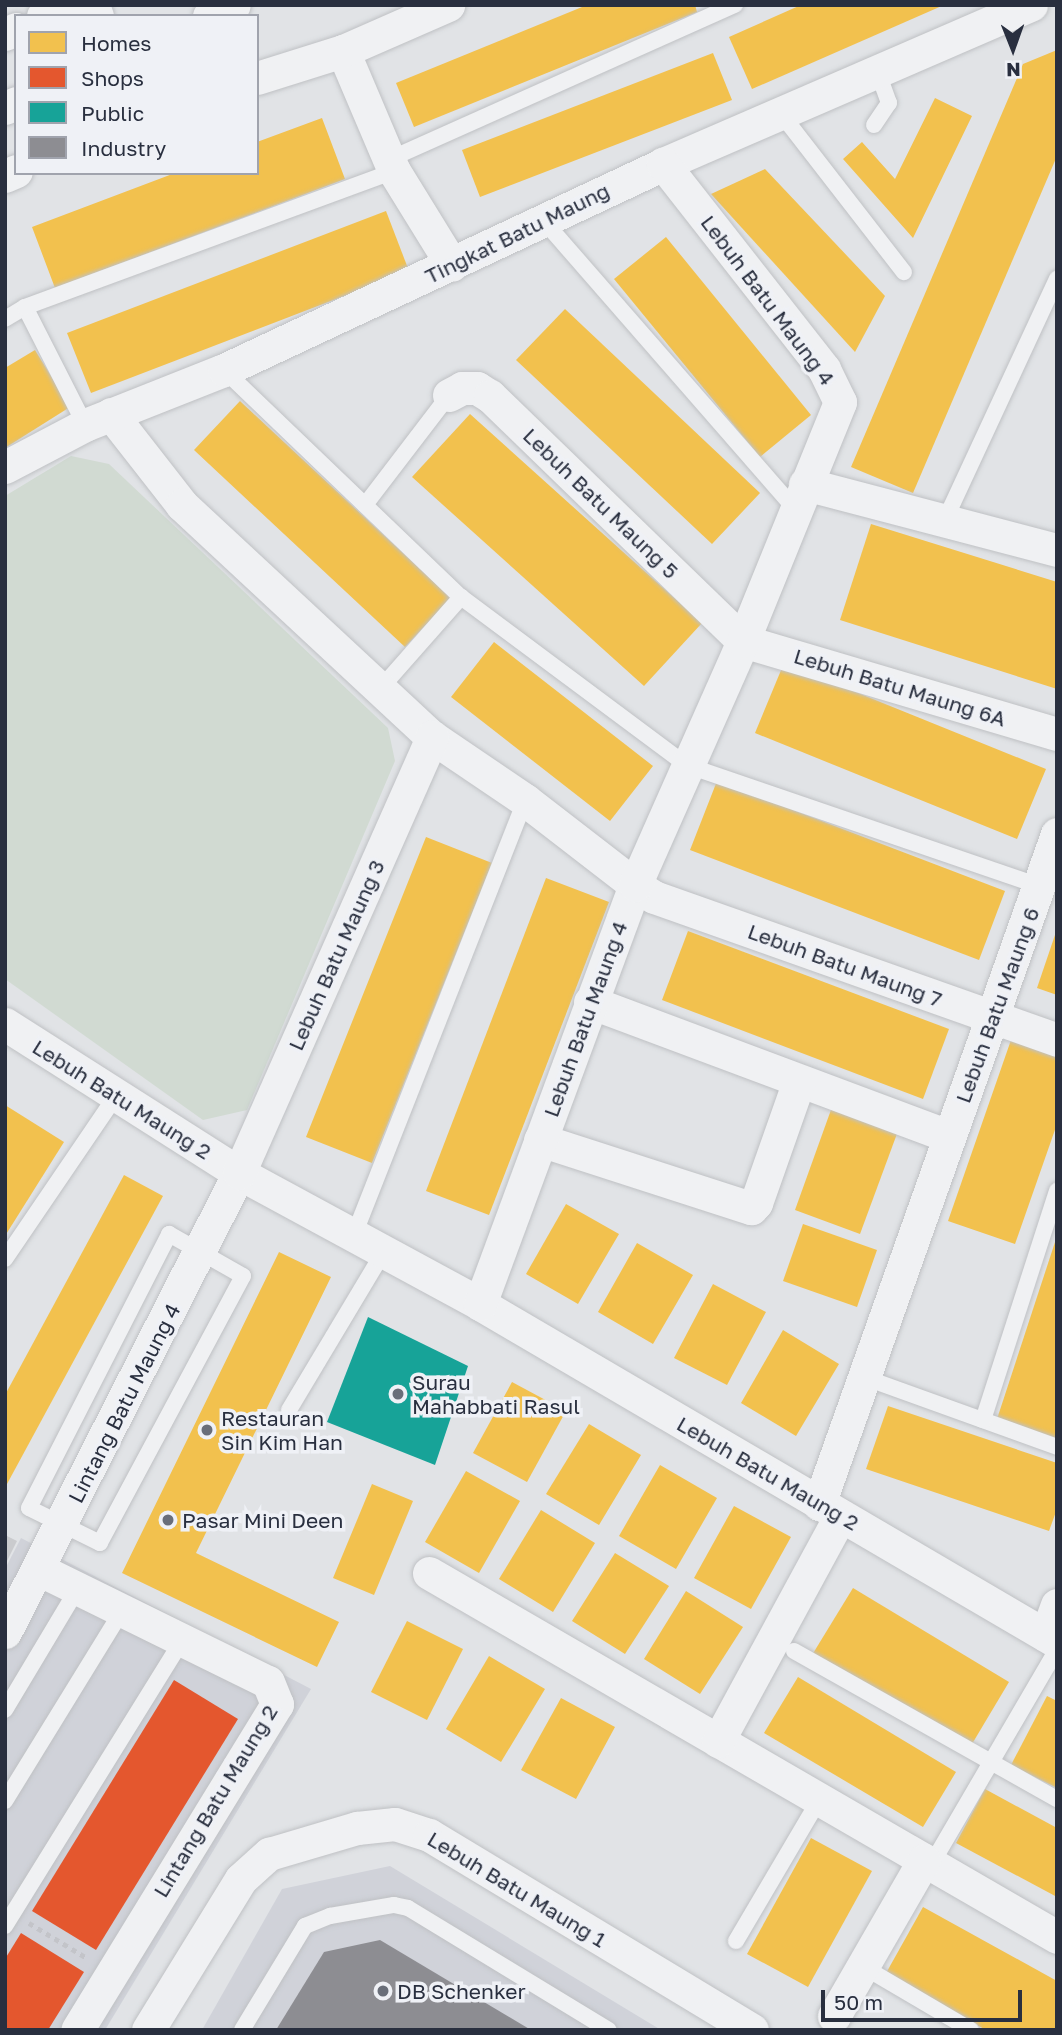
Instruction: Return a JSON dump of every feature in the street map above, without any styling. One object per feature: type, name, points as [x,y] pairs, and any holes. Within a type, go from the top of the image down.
[{"type":"street","points":[[48,14],[69,5]]},
{"type":"street","points":[[214,14],[234,5]]},
{"type":"street","points":[[259,77],[343,51],[448,5]]},
{"type":"street","name":"Tingkat Batu Maung","points":[[5,467],[98,419],[224,370],[452,265],[663,163],[782,115],[877,70],[1031,5]]},
{"type":"street","points":[[343,51],[392,165],[452,265]]},
{"type":"street","name":"Lebuh Batu Maung 4","points":[[480,1304],[635,885],[743,641],[800,497],[837,416],[835,387],[663,163]]},
{"type":"street","name":"Lebuh Batu Maung 5","points":[[449,395],[470,388],[490,396],[743,641]]},
{"type":"street","points":[[98,419],[182,505],[432,737],[525,800],[635,885]]},
{"type":"street","points":[[800,497],[945,520],[1057,550]]},
{"type":"street","name":"Lebuh Batu Maung 6A","points":[[743,641],[1057,734]]},
{"type":"street","name":"Lebuh Batu Maung 3","points":[[239,1173],[432,737]]},
{"type":"street","name":"Lebuh Batu Maung 6","points":[[718,1741],[829,1510],[863,1377],[1057,834]]},
{"type":"street","name":"Lebuh Batu Maung 7","points":[[635,885],[654,897],[1057,1040]]},
{"type":"street","points":[[590,1002],[949,1136]]},
{"type":"street","name":"Lebuh Batu Maung 2","points":[[5,1024],[115,1097],[239,1173]]},
{"type":"street","points":[[540,1140],[751,1208],[756,1203],[799,1081]]},
{"type":"street","points":[[239,1173],[480,1304]]},
{"type":"street","name":"Lintang Batu Maung 4","points":[[5,1632],[239,1173]]},
{"type":"street","name":"Lebuh Batu Maung 2","points":[[480,1304],[829,1510],[1054,1633]]},
{"type":"street","name":"Lintang Batu Maung 2","points":[[38,1569],[268,1682],[277,1704],[77,2030]]},
{"type":"street","points":[[429,1573],[1057,1937]]},
{"type":"street","name":"Lebuh Batu Maung 1","points":[[148,2030],[241,1879],[270,1854],[357,1828],[395,1824],[429,1835],[752,2030]]},
{"type":"street","points":[[834,2017],[927,1862]]},
{"type":"lane","points":[[5,319],[25,307],[392,165],[735,5]]},
{"type":"lane","points":[[874,125],[889,103],[877,70]]},
{"type":"lane","points":[[782,115],[904,272]]},
{"type":"lane","points":[[543,219],[800,497]]},
{"type":"lane","points":[[945,520],[1057,278]]},
{"type":"lane","points":[[25,307],[98,419]]},
{"type":"lane","points":[[224,370],[461,597],[686,765],[1039,886]]},
{"type":"lane","points":[[365,505],[449,395]]},
{"type":"lane","points":[[380,689],[461,597]]},
{"type":"lane","points":[[354,1236],[525,800]]},
{"type":"lane","points":[[5,1259],[115,1097]]},
{"type":"lane","points":[[983,1420],[1057,1191]]},
{"type":"lane","points":[[289,1409],[384,1251]]},
{"type":"lane","points":[[62,1524],[100,1543],[243,1276],[201,1252]]},
{"type":"lane","points":[[863,1377],[1057,1447]]},
{"type":"lane","points":[[5,1710],[79,1588]]},
{"type":"lane","points":[[5,1801],[123,1609]]},
{"type":"lane","points":[[927,1862],[991,1762],[1054,1633]]},
{"type":"lane","points":[[9,1920],[183,1639]]},
{"type":"lane","points":[[794,1651],[1057,1799]]},
{"type":"lane","points":[[736,1941],[819,1800]]},
{"type":"lane","points":[[242,2030],[305,1926],[330,1916],[394,1905],[408,1908],[609,2030]]},
{"type":"lane","points":[[863,1966],[971,2030]]},
{"type":"path","points":[[9,1920],[112,1972]]},
{"type":"shaded area","points":[[71,456],[109,464],[388,728],[395,761],[247,1110],[203,1120],[5,979],[5,496]]},
{"type":"shaded area","points":[[21,1538],[311,1689],[105,2030],[5,2030],[5,1569]]},
{"type":"shaded area","points":[[390,1866],[661,2030],[202,2030],[282,1889]]},
{"type":"building: Homes","points":[[587,5],[695,5],[697,12],[414,127],[396,83]]},
{"type":"building: Homes","points":[[801,5],[944,5],[752,89],[729,37]]},
{"type":"building: Homes","points":[[1057,50],[1057,156],[913,493],[851,467],[1023,64]]},
{"type":"building: Homes","points":[[713,53],[732,100],[480,197],[462,150]]},
{"type":"building: Homes","points":[[935,98],[972,116],[913,238],[843,159],[862,142],[895,179]]},
{"type":"building: Homes","points":[[322,118],[345,179],[55,288],[32,227],[170,175],[259,175],[259,141]]},
{"type":"building: Homes","points":[[765,169],[885,296],[855,352],[711,194]]},
{"type":"building: Homes","points":[[386,211],[409,271],[91,393],[67,333]]},
{"type":"building: Homes","points":[[666,237],[811,415],[760,457],[614,279]]},
{"type":"building: Homes","points":[[565,309],[760,493],[712,544],[516,360]]},
{"type":"building: Homes","points":[[35,350],[70,407],[5,448],[5,368]]},
{"type":"building: Homes","points":[[240,401],[451,598],[405,647],[194,450]]},
{"type":"building: Homes","points":[[470,414],[702,623],[644,686],[412,477]]},
{"type":"building: Homes","points":[[871,524],[1057,582],[1057,689],[840,620]]},
{"type":"building: Homes","points":[[494,642],[653,766],[610,821],[451,697]]},
{"type":"building: Homes","points":[[784,663],[1046,769],[1017,839],[755,733]]},
{"type":"building: Homes","points":[[717,781],[1005,891],[979,960],[690,850]]},
{"type":"building: Homes","points":[[426,837],[492,863],[372,1163],[306,1137]]},
{"type":"building: Homes","points":[[546,878],[609,902],[489,1215],[426,1191]]},
{"type":"building: Homes","points":[[688,931],[949,1029],[923,1099],[662,1000]]},
{"type":"building: Homes","points":[[1057,932],[1057,995],[1037,988]]},
{"type":"building: Homes","points":[[1011,1040],[1057,1056],[1057,1124],[1015,1244],[948,1221]]},
{"type":"building: Homes","points":[[5,1105],[64,1142],[5,1236]]},
{"type":"building: Homes","points":[[832,1107],[898,1131],[860,1234],[795,1210]]},
{"type":"building: Homes","points":[[124,1175],[163,1196],[7,1484],[5,1395]]},
{"type":"building: Homes","points":[[566,1204],[619,1234],[578,1304],[526,1274]]},
{"type":"building: Homes","points":[[803,1224],[877,1250],[857,1307],[783,1281]]},
{"type":"building: Homes","points":[[1057,1239],[1057,1441],[996,1422]]},
{"type":"building: Homes","points":[[637,1243],[693,1275],[653,1344],[598,1312]]},
{"type":"building: Homes","points":[[279,1252],[331,1277],[196,1553],[339,1622],[317,1667],[122,1573]]},
{"type":"building: Homes","points":[[713,1284],[766,1312],[727,1385],[674,1358]]},
{"type":"building: Homes","points":[[783,1330],[839,1364],[796,1436],[741,1403]]},
{"type":"building: Homes","points":[[512,1382],[566,1411],[527,1482],[473,1453]]},
{"type":"building: Homes","points":[[888,1406],[1057,1463],[1057,1509],[1049,1531],[866,1469]]},
{"type":"building: Homes","points":[[589,1424],[641,1455],[599,1525],[546,1494]]},
{"type":"building: Homes","points":[[660,1465],[717,1498],[676,1569],[619,1536]]},
{"type":"building: Homes","points":[[466,1471],[520,1501],[479,1573],[425,1542]]},
{"type":"building: Homes","points":[[372,1484],[413,1501],[374,1595],[333,1578]]},
{"type":"building: Homes","points":[[734,1506],[791,1537],[751,1609],[694,1578]]},
{"type":"building: Homes","points":[[541,1510],[595,1543],[553,1612],[499,1579]]},
{"type":"building: Homes","points":[[615,1553],[669,1586],[625,1654],[572,1621]]},
{"type":"building: Homes","points":[[853,1588],[1009,1682],[969,1749],[812,1655]]},
{"type":"building: Homes","points":[[686,1591],[743,1627],[700,1694],[644,1659]]},
{"type":"building: Homes","points":[[407,1621],[463,1649],[427,1720],[371,1692]]},
{"type":"building: Homes","points":[[489,1656],[545,1689],[501,1762],[446,1729]]},
{"type":"building: Homes","points":[[798,1677],[956,1772],[923,1827],[764,1733]]},
{"type":"building: Homes","points":[[1047,1696],[1057,1701],[1057,1788],[1011,1765]]},
{"type":"building: Homes","points":[[561,1698],[615,1727],[576,1799],[521,1770]]},
{"type":"building: Homes","points":[[985,1789],[1057,1828],[1057,1897],[956,1843]]},
{"type":"building: Homes","points":[[811,1838],[872,1871],[808,1987],[747,1954]]},
{"type":"building: Homes","points":[[923,1907],[1057,1981],[1057,2030],[986,2030],[885,1975]]},
{"type":"building: Shops","points":[[174,1680],[238,1719],[96,1950],[32,1911]]},
{"type":"building: Shops","points":[[21,1933],[84,1972],[48,2030],[5,2030],[5,1959]]},
{"type":"building: Public","name":"Surau Mahabbati Rasul","points":[[368,1317],[468,1366],[435,1465],[327,1422]]},
{"type":"building: Industry","name":"DB Schenker","points":[[380,1940],[531,2030],[276,2030],[324,1952]]},
{"type":"building: Other","points":[[5,1535],[17,1541],[5,1565]]},
{"type":"place","name":"Surau Mahabbati Rasul","points":[[398,1394]]},
{"type":"place","name":"Restauran Sin Kim Han","points":[[207,1430]]},
{"type":"place","name":"Pasar Mini Deen","points":[[168,1520]]},
{"type":"place","name":"DB Schenker","points":[[383,1991]]}]
